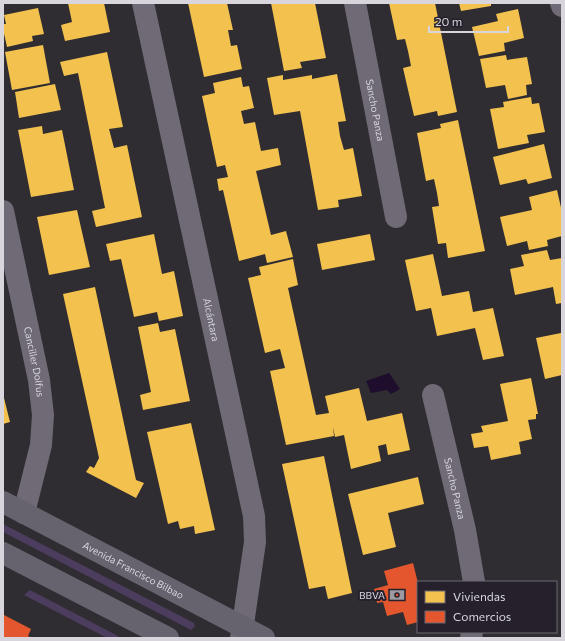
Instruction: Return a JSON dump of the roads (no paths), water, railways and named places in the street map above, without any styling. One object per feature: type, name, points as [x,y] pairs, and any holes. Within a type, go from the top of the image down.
[{"type":"main road","name":"Avenida Francisco Bilbao","points":[[3,502],[242,633],[264,638]]},
{"type":"main road","points":[[3,553],[168,638]]},
{"type":"street","name":"Alcántara","points":[[143,3],[254,516],[255,542],[242,633]]},
{"type":"street","name":"Sancho Panza","points":[[355,3],[396,217]]},
{"type":"street","name":"Canciller Dolfus","points":[[3,210],[39,380],[43,414],[41,445],[24,513]]},
{"type":"street","name":"Sancho Panza","points":[[433,395],[465,530],[474,581]]},
{"type":"place","name":"BBVA","points":[[397,595]]}]
